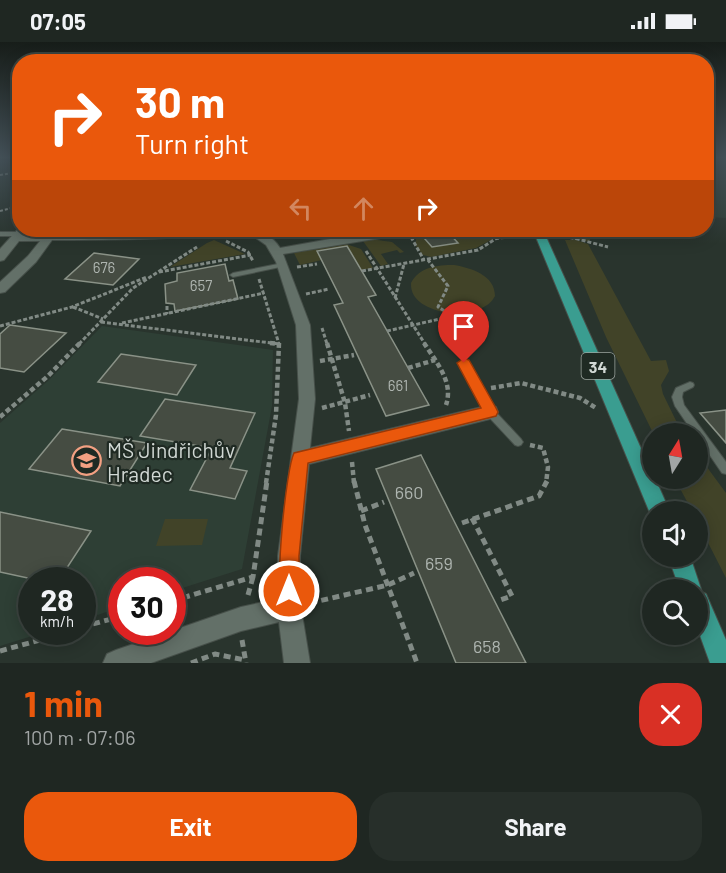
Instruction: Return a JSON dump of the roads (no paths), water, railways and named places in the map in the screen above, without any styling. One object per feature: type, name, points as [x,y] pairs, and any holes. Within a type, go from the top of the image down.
[{"type":"main road","name":"34","points":[[541,237],[655,501]]},
{"type":"main road","points":[[708,626],[723,663]]},
{"type":"street","points":[[0,257],[17,237]]},
{"type":"street","points":[[0,289],[32,259],[49,237]]},
{"type":"street","points":[[261,237],[271,243],[286,261],[303,326],[306,399],[289,556],[289,608],[297,663]]},
{"type":"street","points":[[286,261],[358,237]]},
{"type":"street","points":[[300,458],[490,412]]},
{"type":"street","points":[[116,663],[241,620],[289,608]]},
{"type":"lane","points":[[233,274],[286,261]]},
{"type":"lane","points":[[464,363],[490,412],[518,442]]},
{"type":"lane","points":[[690,385],[680,390],[677,397],[680,406],[726,470]]},
{"type":"place","name":"MŠ Jindřichův Hradec","points":[[86,461]]}]
